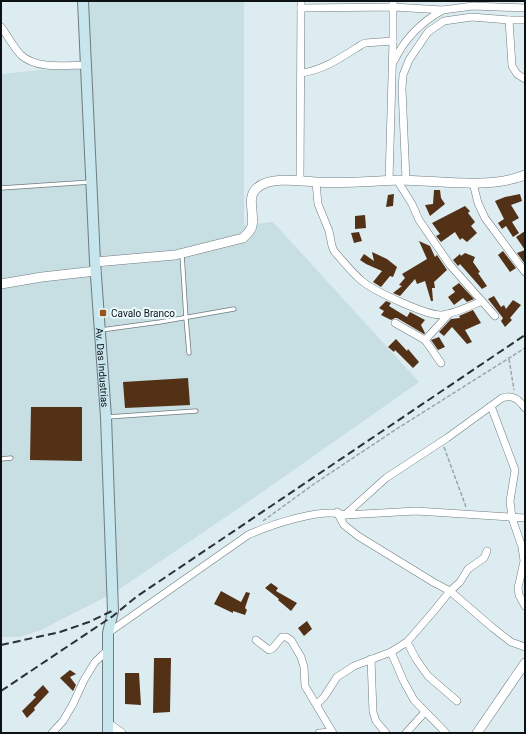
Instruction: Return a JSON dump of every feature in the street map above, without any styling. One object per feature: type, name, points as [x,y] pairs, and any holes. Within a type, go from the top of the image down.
[{"type":"main road","name":"Av. Das Industrias","points":[[83,1],[96,267],[106,417],[113,611],[108,633],[108,729]]},
{"type":"street","points":[[393,4],[391,123],[398,180],[412,204],[419,220],[450,265],[495,316]]},
{"type":"street","points":[[300,180],[302,5],[393,4],[443,10],[473,6],[525,8]]},
{"type":"street","points":[[472,17],[473,6]]},
{"type":"street","points":[[392,65],[398,52],[410,36],[428,18],[443,10]]},
{"type":"street","points":[[398,180],[404,122],[402,89],[403,75],[409,60],[428,32],[444,22],[472,17],[525,20]]},
{"type":"street","points":[[509,20],[512,66],[517,74],[525,79]]},
{"type":"street","points":[[1,27],[20,54],[25,58],[49,66],[87,64]]},
{"type":"street","points":[[301,73],[325,66],[360,45],[393,40]]},
{"type":"street","points":[[391,123],[404,122]]},
{"type":"street","points":[[1,284],[182,253],[242,238],[248,233],[252,226],[252,193],[256,188],[270,182],[300,180],[316,182],[398,180],[473,183],[514,180],[525,175]]},
{"type":"street","points":[[316,182],[318,204],[330,231],[334,252],[361,280],[374,289],[429,312],[439,314],[448,314],[482,301]]},
{"type":"street","points":[[473,183],[478,204],[485,218],[525,272]]},
{"type":"street","points":[[425,340],[448,314]]},
{"type":"street","points":[[395,323],[425,340],[441,363]]},
{"type":"street","points":[[344,515],[386,478],[442,441],[502,398],[508,396],[515,398],[525,408]]},
{"type":"street","points":[[491,406],[515,470],[510,501],[512,518],[523,554],[524,561],[518,588],[519,595],[525,606]]},
{"type":"street","points":[[108,633],[248,535],[266,527],[320,513],[337,512],[344,515],[416,511],[525,518]]},
{"type":"street","points":[[337,512],[344,525],[358,536],[450,591],[511,642],[525,647]]},
{"type":"street","points":[[317,704],[324,697],[337,677],[354,666],[391,652],[407,642],[450,591],[463,578],[468,569],[482,560],[487,551]]},
{"type":"street","points":[[256,640],[268,650],[273,648],[282,637],[288,637],[301,657],[304,667],[305,686],[333,732],[319,733]]},
{"type":"street","points":[[407,642],[416,659],[428,676],[456,701]]},
{"type":"street","points":[[52,733],[63,720],[73,704],[94,662],[109,649]]},
{"type":"street","points":[[391,652],[408,691],[446,733]]},
{"type":"street","points":[[371,659],[373,712],[376,721],[386,733]]},
{"type":"street","points":[[477,733],[525,663]]},
{"type":"street","points":[[406,733],[426,712]]},
{"type":"street","points":[[108,729],[121,733]]},
{"type":"lane","points":[[1,188],[92,182]]},
{"type":"lane","points":[[182,253],[189,353]]},
{"type":"lane","points":[[100,330],[186,318],[234,309]]},
{"type":"lane","points":[[106,417],[196,411]]},
{"type":"lane","points":[[1,458],[11,458]]},
{"type":"path","points":[[259,524],[314,484],[389,434],[525,348]]},
{"type":"path","points":[[509,359],[515,398]]},
{"type":"path","points":[[442,441],[469,514]]},
{"type":"shaded area","points":[[85,1],[244,1],[244,225],[273,222],[419,382],[248,502],[115,592],[41,630],[19,637],[1,637],[1,74],[88,65]]},
{"type":"building","points":[[434,190],[440,190],[441,198],[445,204],[430,216],[425,205],[433,204]]},
{"type":"building","points":[[394,194],[393,206],[386,207],[388,195]]},
{"type":"building","points":[[520,194],[522,201],[511,205],[519,218],[512,222],[519,233],[513,237],[506,226],[502,229],[498,223],[504,219],[495,201]]},
{"type":"building","points":[[465,206],[470,211],[468,213],[475,222],[471,226],[477,233],[467,242],[462,238],[460,240],[455,232],[441,242],[436,236],[440,234],[432,223]]},
{"type":"building","points":[[365,215],[366,228],[355,229],[355,216]]},
{"type":"building","points":[[525,231],[525,250],[516,237]]},
{"type":"building","points":[[359,232],[362,241],[354,243],[351,233]]},
{"type":"building","points":[[419,241],[430,246],[435,257],[437,255],[447,270],[434,282],[435,288],[432,288],[433,301],[431,301],[425,281],[417,284],[415,279],[400,296],[393,293],[402,286],[399,285],[405,278],[402,274],[427,259]]},
{"type":"building","points":[[525,250],[525,264],[517,253]]},
{"type":"building","points":[[503,251],[516,268],[510,272],[498,255]]},
{"type":"building","points":[[372,252],[387,259],[397,267],[393,277],[390,276],[381,287],[373,282],[382,271],[360,260],[364,254],[374,261]]},
{"type":"building","points":[[465,253],[475,257],[473,262],[480,272],[478,273],[487,286],[482,289],[460,264],[458,266],[453,260],[460,254],[461,256]]},
{"type":"building","points":[[459,283],[474,299],[467,302],[463,298],[454,305],[448,297],[455,292],[452,288]]},
{"type":"building","points":[[494,296],[501,307],[504,305],[506,309],[513,300],[521,305],[510,318],[512,320],[505,327],[501,321],[503,318],[488,299]]},
{"type":"building","points":[[386,301],[391,303],[389,306],[407,317],[410,312],[425,320],[421,325],[425,333],[424,334],[397,318],[391,320],[381,315],[384,311],[379,308]]},
{"type":"building","points":[[473,310],[481,323],[465,330],[472,342],[467,344],[452,327],[444,336],[439,332],[451,319],[460,318],[459,316]]},
{"type":"building","points":[[439,337],[445,347],[438,350],[431,340]]},
{"type":"building","points":[[396,339],[407,351],[408,349],[419,362],[413,368],[395,350],[394,352],[388,347]]},
{"type":"building","points":[[188,378],[190,405],[125,408],[123,382]]},
{"type":"building","points":[[31,407],[82,407],[82,461],[30,460]]},
{"type":"building","points":[[271,583],[278,588],[276,591],[297,603],[291,611],[265,588]]},
{"type":"building","points":[[221,591],[241,602],[246,592],[250,593],[245,608],[247,610],[245,615],[233,611],[233,613],[214,604]]},
{"type":"building","points":[[307,621],[312,629],[304,636],[298,628]]},
{"type":"building","points":[[154,658],[171,658],[170,712],[153,713]]},
{"type":"building","points":[[70,670],[76,674],[70,677],[76,685],[73,691],[60,678]]},
{"type":"building","points":[[125,673],[139,673],[141,705],[125,704]]},
{"type":"building","points":[[43,685],[49,692],[27,718],[22,711],[36,697],[33,695]]},
{"type":"railway","points":[[1,691],[113,616],[136,597],[525,335]]},
{"type":"railway","points":[[1,645],[60,632],[89,622],[112,611]]},
{"type":"place","name":"Cavalo Branco","points":[[103,313]]}]
